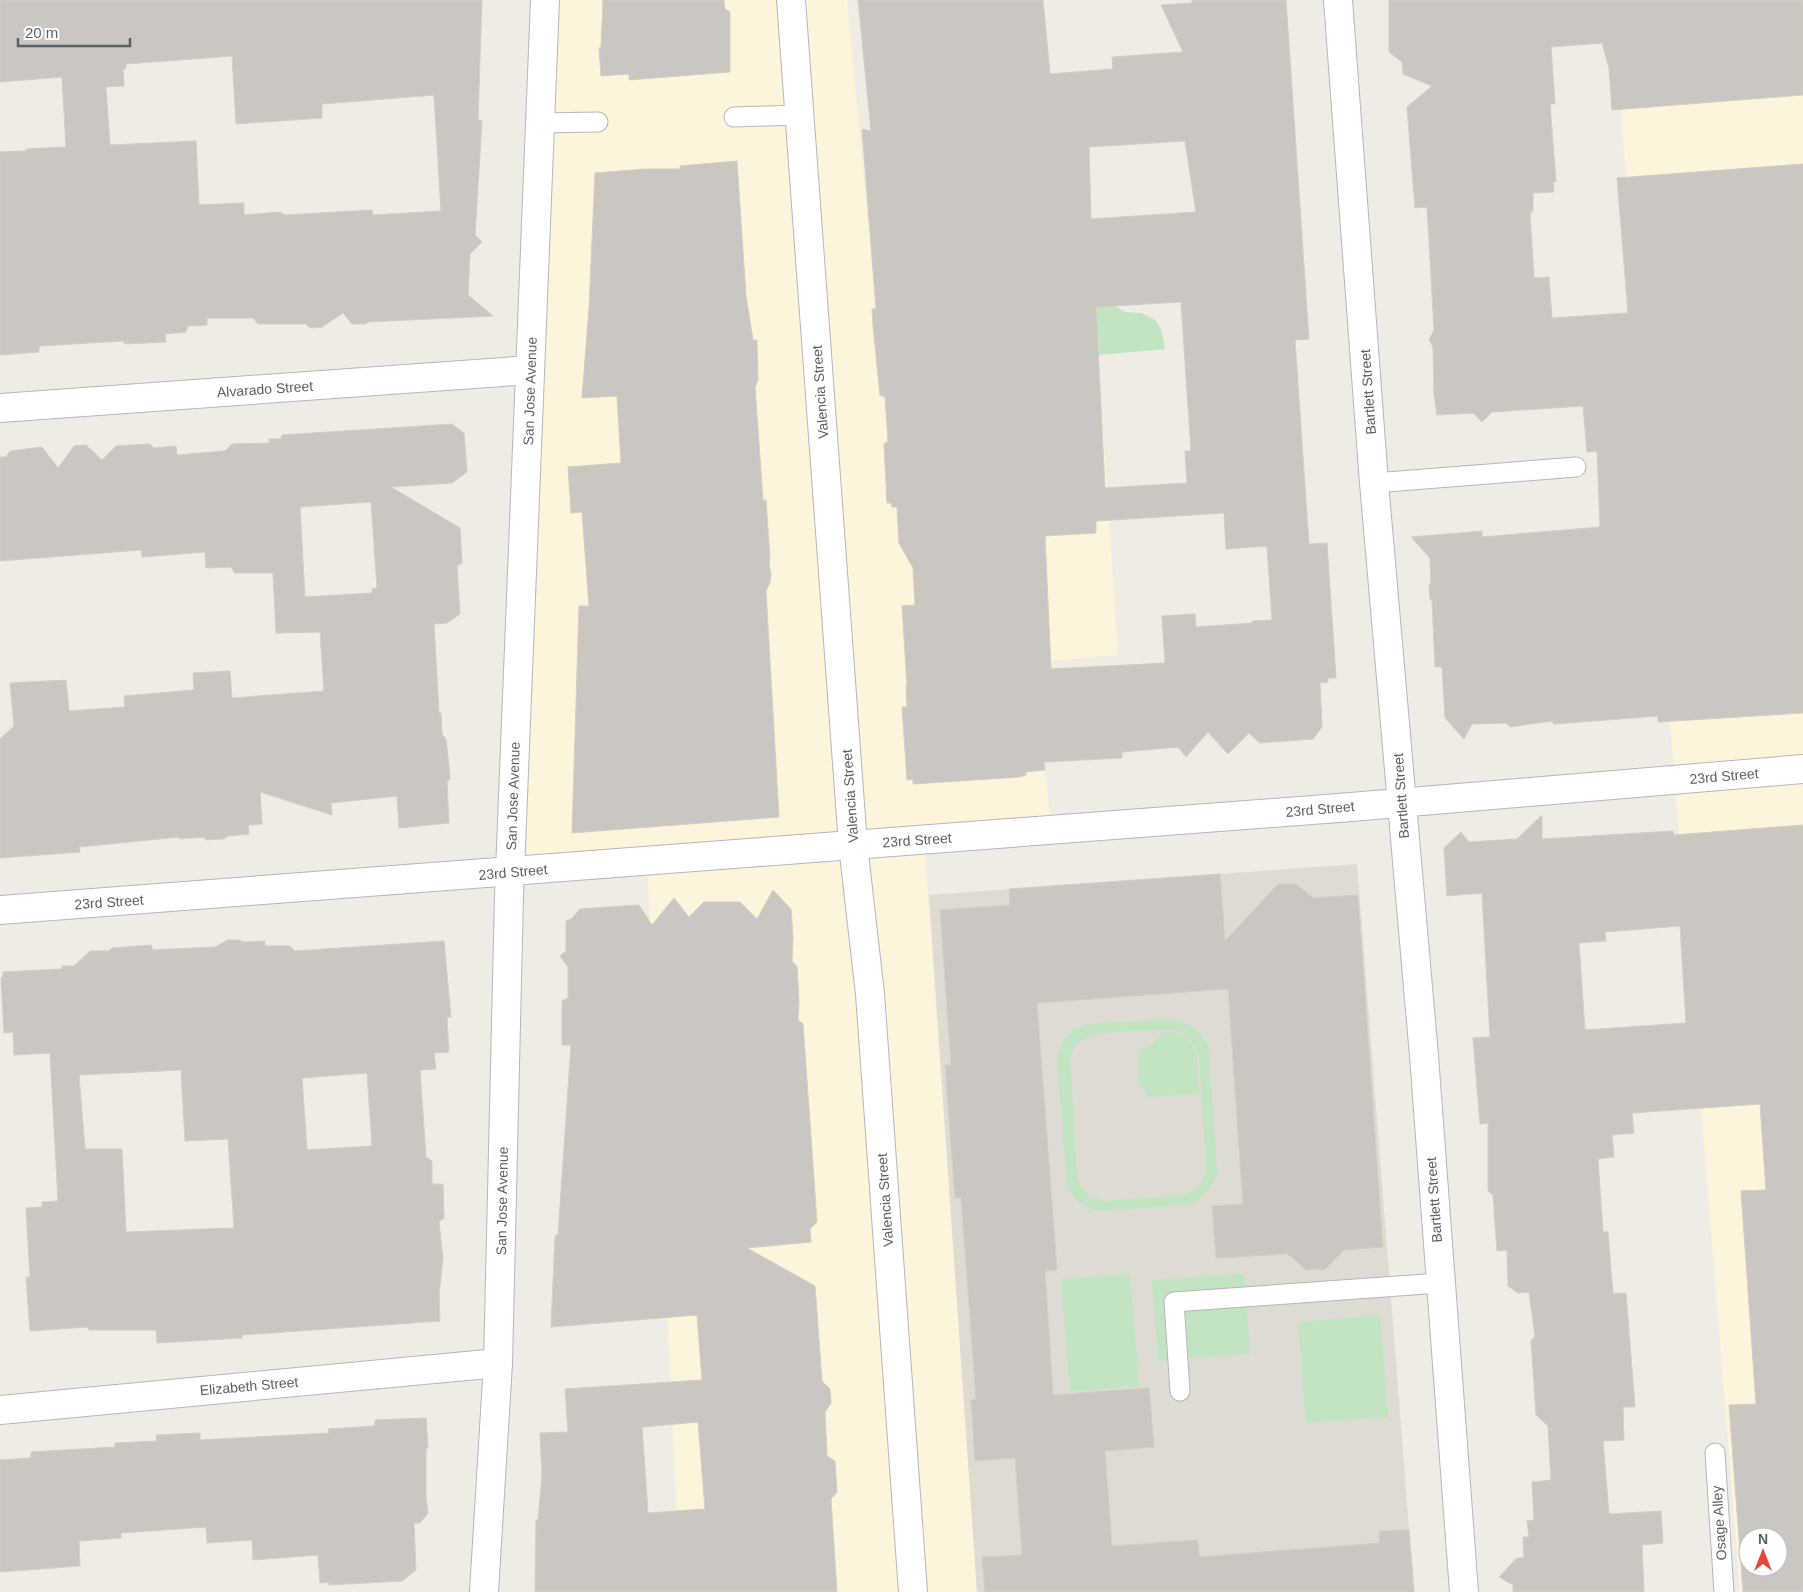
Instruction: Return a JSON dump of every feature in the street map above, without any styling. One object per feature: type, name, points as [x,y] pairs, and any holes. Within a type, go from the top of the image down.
[{"type":"street","name":"San Jose Avenue","points":[[484,1592],[498,1363],[510,872],[546,0]]},
{"type":"street","name":"Valencia Street","points":[[791,0],[854,845],[870,994],[914,1592]]},
{"type":"street","name":"Bartlett Street","points":[[1338,0],[1374,483],[1424,1056],[1464,1592]]},
{"type":"street","name":"Alvarado Street","points":[[0,408],[530,370]]},
{"type":"street","name":"23rd Street","points":[[0,910],[510,872],[1803,769]]},
{"type":"street","name":"Elizabeth Street","points":[[0,1410],[498,1363]]},
{"type":"lane","points":[[734,117],[800,115]]},
{"type":"lane","points":[[540,123],[598,122]]},
{"type":"lane","points":[[1374,483],[1576,467]]},
{"type":"lane","points":[[1180,1391],[1174,1302],[1440,1283]]},
{"type":"lane","name":"Osage Alley","points":[[1715,1453],[1724,1592]]},
{"type":"shaded area","points":[[545,0],[847,0],[876,308],[1094,293],[1118,655],[1035,662],[1051,828],[924,837],[977,1592],[680,1592],[647,862],[510,872]]},
{"type":"shaded area","points":[[1612,0],[1803,0],[1803,1592],[1740,1592],[1739,1577],[1788,1577],[1788,1527],[1738,1527],[1738,1567]]},
{"type":"shaded area","points":[[1357,864],[1414,1592],[977,1592],[929,895]]},
{"type":"green space","points":[[1094,293],[1125,312],[1142,313],[1155,320],[1161,329],[1165,349],[1099,355]]},
{"type":"green space","points":[[1175,1020],[1193,1027],[1203,1036],[1209,1049],[1217,1172],[1215,1178],[1210,1188],[1202,1197],[1186,1205],[1103,1211],[1091,1209],[1081,1204],[1073,1196],[1067,1185],[1057,1061],[1060,1049],[1070,1033],[1086,1025],[1106,1022]],"holes":[[[1176,1031],[1189,1038],[1199,1056],[1206,1170],[1203,1180],[1196,1188],[1183,1195],[1105,1201],[1090,1197],[1081,1186],[1077,1176],[1070,1060],[1073,1050],[1082,1040],[1092,1035],[1114,1032]]]},
{"type":"green space","points":[[1173,1032],[1188,1040],[1196,1053],[1199,1094],[1149,1097],[1137,1081],[1139,1071],[1138,1051],[1153,1043],[1162,1033]]},
{"type":"green space","points":[[1244,1273],[1250,1354],[1158,1361],[1152,1280]]},
{"type":"green space","points":[[1130,1274],[1139,1386],[1070,1392],[1061,1279]]},
{"type":"green space","points":[[1380,1315],[1388,1417],[1306,1423],[1298,1322]]},
{"type":"building","points":[[0,0],[482,0],[478,120],[482,121],[475,235],[482,242],[470,254],[468,295],[493,316],[352,324],[343,313],[322,327],[310,328],[306,324],[258,324],[253,318],[207,318],[207,325],[188,326],[186,332],[165,334],[166,342],[124,344],[124,341],[39,346],[39,352],[0,355],[0,152],[66,147],[62,77],[0,82]],"holes":[[[232,56],[236,124],[322,118],[322,104],[434,95],[441,211],[373,215],[372,210],[285,215],[280,212],[244,215],[244,203],[199,205],[196,141],[110,145],[106,87],[124,86],[123,69],[126,69],[126,64]]]},
{"type":"building","points":[[603,0],[724,0],[725,9],[730,12],[730,72],[629,80],[629,74],[601,76],[599,48],[601,47]]},
{"type":"building","points":[[858,0],[1043,0],[1050,74],[1113,69],[1112,57],[1183,52],[1161,5],[1192,3],[1192,0],[1286,0],[1309,339],[1295,340],[1309,544],[1327,543],[1336,678],[1328,678],[1328,682],[1320,683],[1322,727],[1313,739],[1260,743],[1249,733],[1228,754],[1208,732],[1186,757],[1178,747],[1122,752],[1122,758],[1044,762],[1045,770],[1026,772],[1026,775],[1020,777],[913,784],[913,779],[907,780],[902,707],[907,707],[907,686],[902,606],[915,605],[913,568],[899,543],[897,507],[892,507],[891,503],[887,503],[884,444],[888,441],[885,397],[880,395],[873,326],[872,309],[876,309],[862,129],[871,131]],"holes":[[[1185,141],[1196,212],[1091,219],[1089,147]],[[1181,302],[1191,451],[1185,451],[1187,483],[1105,488],[1096,307]],[[1224,513],[1226,549],[1267,546],[1272,620],[1196,627],[1195,614],[1162,616],[1165,663],[1051,669],[1045,536],[1096,533],[1096,521]]]},
{"type":"building","points":[[1389,0],[1803,0],[1803,95],[1612,110],[1609,68],[1602,43],[1551,47],[1555,104],[1550,104],[1556,182],[1553,182],[1554,192],[1533,193],[1533,210],[1530,214],[1534,278],[1549,277],[1552,318],[1628,313],[1617,178],[1803,164],[1803,713],[1658,722],[1658,716],[1554,724],[1552,721],[1510,727],[1506,723],[1472,724],[1464,739],[1445,718],[1442,667],[1435,667],[1432,600],[1430,599],[1429,586],[1431,583],[1430,558],[1411,537],[1482,531],[1482,537],[1600,527],[1597,451],[1587,452],[1583,406],[1492,412],[1482,422],[1473,413],[1437,415],[1434,394],[1433,347],[1429,340],[1434,330],[1427,207],[1415,208],[1407,107],[1432,86],[1403,74],[1402,62],[1389,52]]},
{"type":"building","points":[[737,161],[746,296],[753,340],[757,340],[758,380],[755,387],[763,500],[766,500],[771,575],[766,591],[779,817],[572,833],[579,606],[589,606],[582,512],[571,513],[568,467],[621,463],[617,396],[582,398],[589,308],[595,173],[645,169],[680,169],[680,166]]},
{"type":"building","points":[[452,424],[464,433],[467,472],[452,483],[391,487],[460,528],[462,563],[457,566],[460,614],[447,623],[434,624],[439,713],[441,713],[442,734],[446,739],[450,779],[447,782],[449,823],[399,828],[397,796],[331,803],[332,815],[260,792],[262,824],[248,825],[249,834],[205,840],[205,837],[180,839],[179,837],[79,847],[80,852],[0,858],[0,739],[14,726],[10,683],[66,680],[69,711],[125,707],[124,696],[194,690],[193,673],[230,671],[232,698],[324,691],[320,632],[276,633],[273,573],[235,573],[231,567],[206,568],[205,552],[142,557],[141,550],[0,561],[0,457],[6,457],[10,451],[42,447],[58,468],[74,446],[86,445],[102,460],[116,446],[150,444],[154,448],[176,446],[177,455],[225,451],[232,444],[270,443],[269,439],[281,439],[282,435]],"holes":[[[371,502],[377,588],[372,589],[372,593],[305,597],[300,507]]]},
{"type":"building","points":[[1542,815],[1542,839],[1673,831],[1674,835],[1803,825],[1803,1592],[1743,1592],[1742,1577],[1788,1577],[1788,1527],[1738,1527],[1729,1405],[1756,1404],[1741,1191],[1766,1190],[1760,1104],[1632,1113],[1634,1133],[1612,1135],[1614,1157],[1598,1159],[1603,1232],[1608,1232],[1613,1294],[1626,1293],[1635,1407],[1623,1407],[1624,1440],[1603,1441],[1609,1514],[1661,1511],[1663,1543],[1642,1545],[1644,1592],[1513,1592],[1513,1585],[1499,1577],[1517,1558],[1524,1558],[1523,1537],[1529,1537],[1527,1521],[1534,1520],[1532,1482],[1551,1480],[1548,1426],[1536,1415],[1531,1341],[1535,1336],[1529,1292],[1518,1293],[1508,1286],[1507,1250],[1497,1251],[1493,1195],[1488,1191],[1488,1123],[1480,1124],[1473,1038],[1490,1037],[1482,893],[1447,896],[1444,848],[1461,832],[1469,842],[1517,839]],"holes":[[[1680,926],[1686,1023],[1585,1030],[1579,943],[1606,941],[1605,932]]]},
{"type":"building","points":[[1220,874],[1225,941],[1278,884],[1296,884],[1313,898],[1358,895],[1383,1247],[1344,1250],[1325,1269],[1306,1270],[1288,1254],[1216,1258],[1212,1206],[1243,1204],[1228,989],[1037,1003],[1057,1270],[1045,1271],[1053,1395],[1149,1388],[1154,1447],[1105,1451],[1112,1546],[1198,1540],[1199,1557],[1380,1543],[1379,1531],[1409,1530],[1414,1592],[985,1592],[982,1557],[1022,1555],[1015,1458],[975,1461],[971,1400],[976,1399],[961,1198],[955,1198],[945,1065],[951,1065],[940,910],[1010,905],[1009,889]]},
{"type":"building","points":[[773,890],[791,909],[792,962],[797,966],[798,1020],[803,1024],[817,1222],[810,1229],[811,1242],[747,1248],[815,1286],[822,1381],[830,1389],[831,1403],[825,1412],[827,1456],[835,1461],[837,1492],[831,1499],[837,1592],[535,1592],[536,1520],[538,1520],[542,1476],[540,1433],[568,1432],[565,1389],[702,1380],[697,1315],[551,1327],[555,1236],[558,1235],[571,1045],[562,1045],[562,1001],[568,998],[568,967],[560,956],[566,951],[566,921],[571,919],[580,909],[639,905],[652,925],[674,898],[689,917],[704,902],[740,902],[757,919]],"holes":[[[698,1422],[705,1509],[648,1513],[642,1427]]]},
{"type":"building","points":[[228,940],[244,942],[265,941],[265,946],[290,946],[295,951],[444,941],[451,1017],[447,1017],[449,1052],[434,1053],[436,1069],[420,1070],[426,1157],[432,1161],[432,1184],[443,1184],[444,1218],[439,1222],[443,1259],[439,1294],[440,1321],[242,1335],[242,1338],[157,1343],[156,1330],[89,1330],[88,1327],[30,1331],[26,1277],[30,1277],[26,1208],[42,1207],[42,1202],[58,1201],[50,1053],[14,1055],[13,1032],[4,1033],[1,977],[3,977],[3,972],[62,969],[62,966],[74,966],[90,951],[109,951],[112,948],[152,945],[152,950],[215,947]],"holes":[[[181,1070],[185,1141],[228,1139],[234,1228],[126,1232],[122,1149],[85,1149],[79,1075]],[[367,1073],[372,1146],[307,1150],[302,1078]]]},
{"type":"building","points":[[426,1418],[428,1448],[426,1448],[426,1496],[428,1513],[420,1523],[414,1523],[416,1570],[402,1581],[329,1585],[329,1582],[320,1583],[318,1555],[253,1560],[252,1540],[207,1543],[206,1527],[121,1533],[121,1538],[79,1541],[80,1566],[0,1572],[0,1460],[31,1458],[31,1452],[115,1447],[115,1443],[157,1441],[156,1435],[200,1433],[200,1440],[329,1433],[328,1429],[375,1426],[375,1420]]}]
